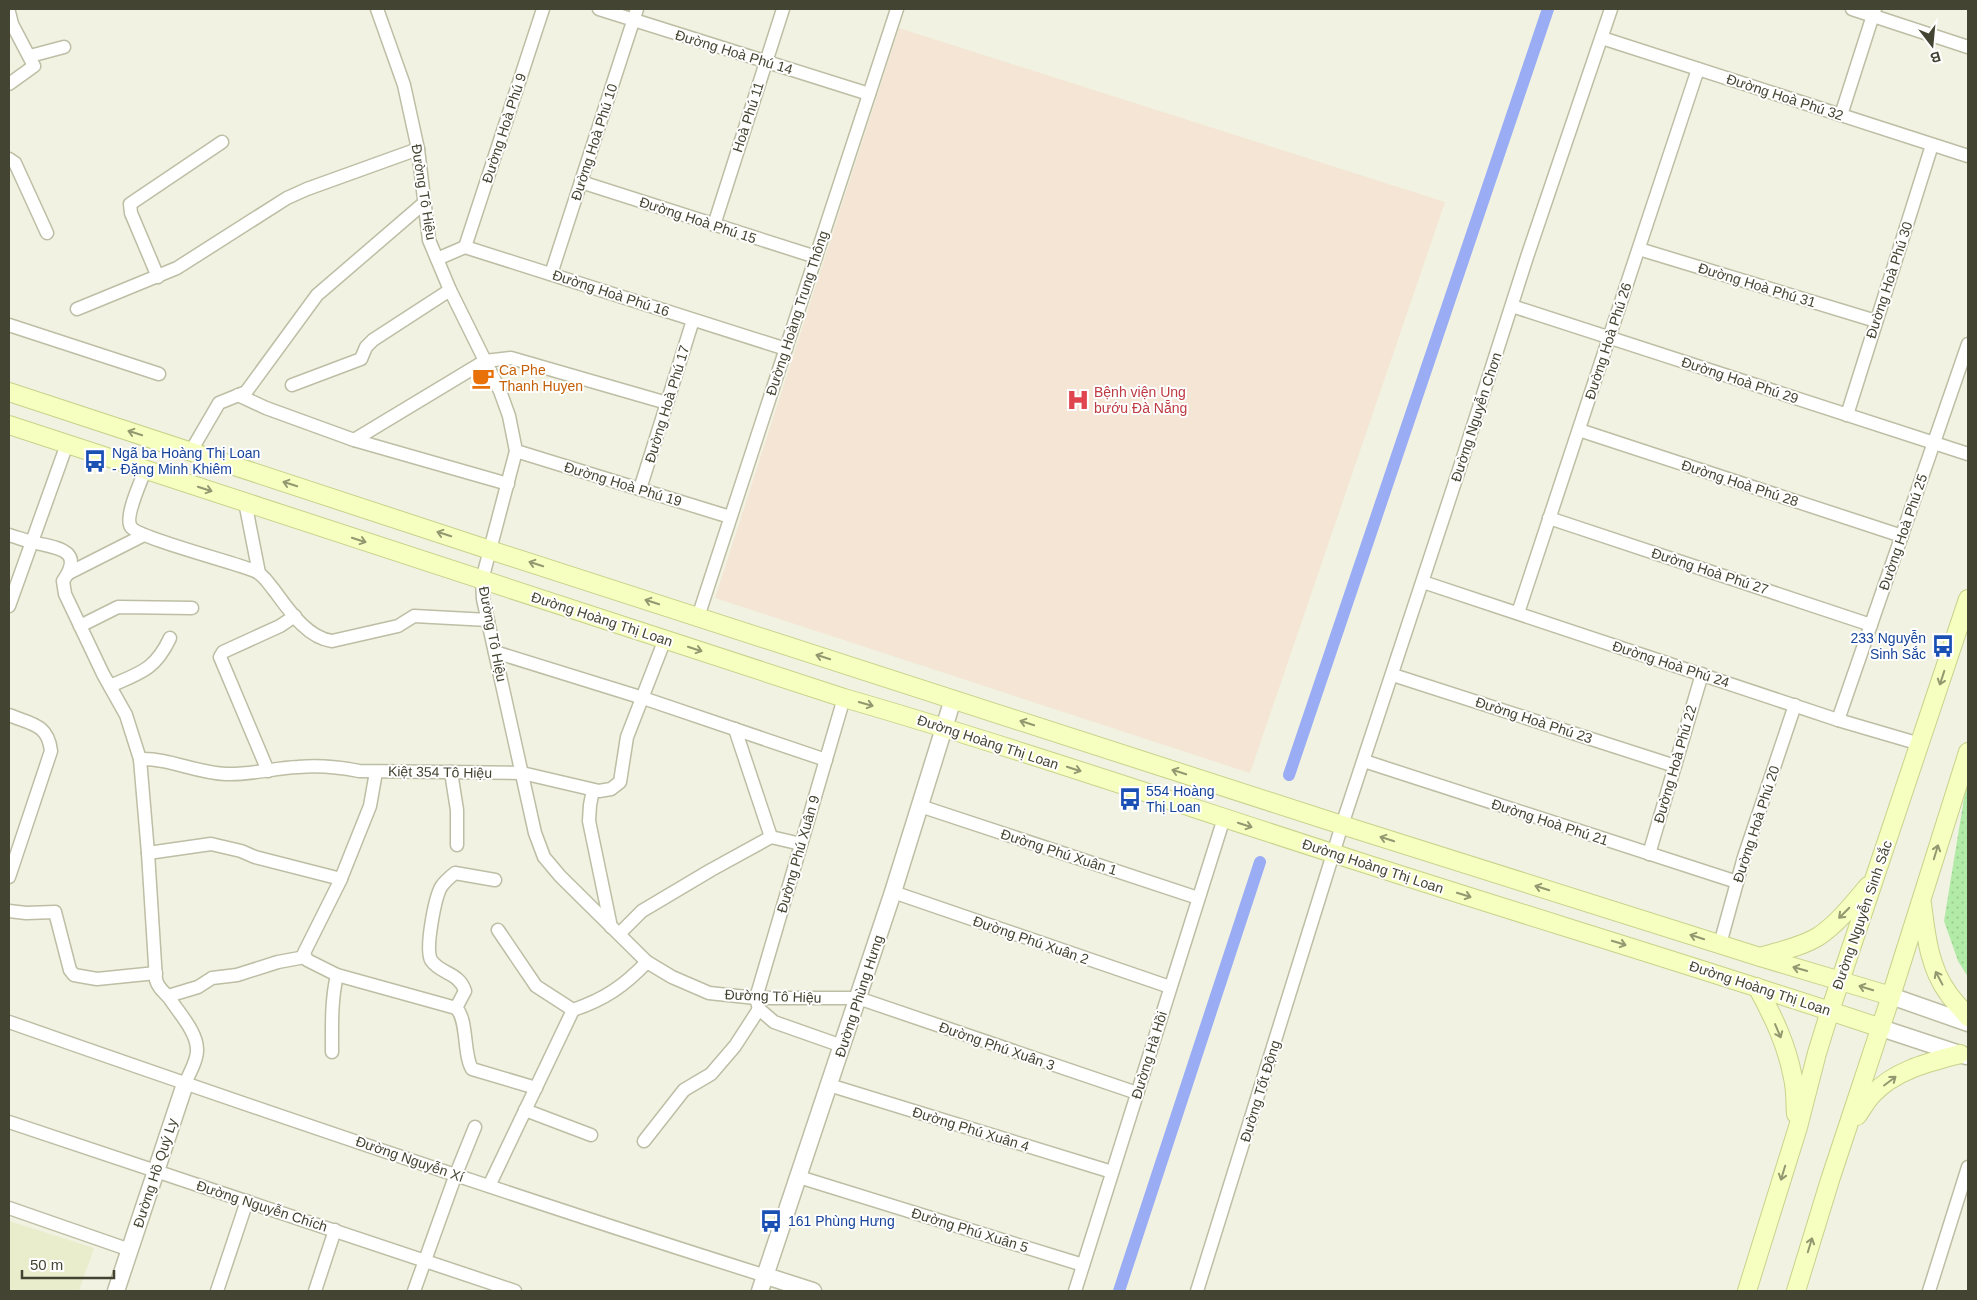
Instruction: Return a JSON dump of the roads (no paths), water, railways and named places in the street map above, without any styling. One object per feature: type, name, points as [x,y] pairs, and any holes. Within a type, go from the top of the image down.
[{"type":"main road","points":[[9,392],[490,550],[1342,825],[1760,957],[1891,996]]},
{"type":"main road","name":"Đường Hoàng Thị Loan","points":[[9,425],[844,698],[944,727],[1334,854],[1757,987],[1880,1028]]},
{"type":"main road","name":"Đường Nguyễn Sinh Sắc","points":[[1747,1291],[1798,1127],[1830,1011],[1968,599]]},
{"type":"main road","points":[[1796,1291],[1846,1130],[1965,774],[1968,752]]},
{"type":"main road","points":[[1760,957],[1788,949],[1818,936],[1845,914],[1876,876]]},
{"type":"main road","points":[[1922,898],[1927,940],[1934,968],[1948,993],[1968,1017]]},
{"type":"main road","points":[[1757,987],[1773,1016],[1784,1044],[1794,1080],[1798,1127]]},
{"type":"main road","points":[[1846,1130],[1873,1093],[1896,1076],[1927,1063],[1964,1055]]},
{"type":"street","name":"Đường Tô Hiệu","points":[[377,9],[404,85],[418,149],[429,240],[450,290],[500,391],[509,416],[516,451],[482,580],[483,599],[535,833],[544,857],[560,876],[647,962],[672,977],[709,993],[757,1004],[858,998]]},
{"type":"street","name":"Đường Hoà Phú 9","points":[[465,247],[543,9]]},
{"type":"street","name":"Đường Hoà Phú 14","points":[[599,9],[635,15],[766,62],[869,94]]},
{"type":"street","name":"Hoà Phú 11","points":[[714,225],[783,9]]},
{"type":"street","name":"Đường Hoàng Trung Thông","points":[[698,616],[897,9]]},
{"type":"street","name":"Đường Nguyễn Chơn","points":[[1334,854],[1512,306],[1611,9]]},
{"type":"street","points":[[1852,9],[1874,12],[1968,47]]},
{"type":"street","points":[[9,12],[12,24],[34,66],[9,84]]},
{"type":"street","points":[[1841,115],[1874,12]]},
{"type":"street","name":"Đường Hoà Phú 10","points":[[551,274],[635,15]]},
{"type":"street","name":"Đường Hoà Phú 32","points":[[1602,38],[1968,156]]},
{"type":"street","points":[[30,56],[64,48]]},
{"type":"street","name":"Đường Hoà Phú 26","points":[[1518,613],[1698,69]]},
{"type":"street","points":[[158,277],[131,213],[130,204],[222,142]]},
{"type":"street","name":"Đường Hoà Phú 30","points":[[1847,415],[1932,145]]},
{"type":"street","points":[[77,309],[158,277],[198,256],[287,198],[306,189],[418,149]]},
{"type":"street","points":[[9,159],[15,163],[47,233]]},
{"type":"street","name":"Đường Hoà Phú 15","points":[[581,182],[816,258]]},
{"type":"street","points":[[191,451],[219,403],[246,392],[317,295],[424,203]]},
{"type":"street","points":[[437,259],[465,247]]},
{"type":"street","name":"Đường Hoà Phú 16","points":[[465,247],[786,349]]},
{"type":"street","name":"Đường Hoà Phú 31","points":[[1638,249],[1876,322]]},
{"type":"street","points":[[292,386],[361,359],[366,347],[372,340],[450,290]]},
{"type":"street","name":"Đường Hoà Phú 29","points":[[1512,306],[1968,454]]},
{"type":"street","name":"Đường Hoà Phú 17","points":[[640,489],[693,320]]},
{"type":"street","points":[[9,325],[159,374]]},
{"type":"street","name":"Đường Hoà Phú 25","points":[[1838,720],[1968,344]]},
{"type":"street","points":[[354,440],[485,361],[511,358],[667,403]]},
{"type":"street","points":[[238,395],[266,408],[354,440],[508,484]]},
{"type":"street","name":"Đường Hoà Phú 28","points":[[1578,430],[1902,536]]},
{"type":"street","points":[[9,606],[67,444]]},
{"type":"street","name":"Đường Hoà Phú 19","points":[[516,451],[730,517]]},
{"type":"street","points":[[146,470],[128,517],[131,528],[144,535],[259,573]]},
{"type":"street","points":[[245,502],[259,573],[295,616],[316,637],[322,640],[332,641],[398,626],[414,616],[488,620]]},
{"type":"street","name":"Đường Hoà Phú 27","points":[[1549,518],[1871,625]]},
{"type":"street","points":[[9,535],[62,548],[71,562],[69,573]]},
{"type":"street","points":[[144,535],[69,573],[63,581],[63,586],[70,606],[126,715],[140,759],[156,973],[159,987],[168,996],[196,1042],[195,1060],[185,1084]]},
{"type":"street","name":"Đường Hoà Phú 24","points":[[1423,582],[1838,720],[1920,744]]},
{"type":"street","points":[[80,626],[118,607],[192,608]]},
{"type":"street","points":[[268,771],[220,657],[223,652],[280,626],[295,616]]},
{"type":"street","points":[[110,686],[139,673],[157,662],[170,638]]},
{"type":"street","points":[[665,639],[627,737],[620,782],[611,789],[593,790],[590,805],[589,821],[615,930],[642,911],[771,837],[801,844]]},
{"type":"street","points":[[495,652],[643,698],[826,760]]},
{"type":"street","name":"Đường Hoà Phú 22","points":[[1649,854],[1702,674]]},
{"type":"street","name":"Đường Hoà Phú 23","points":[[1392,675],[1675,766]]},
{"type":"street","name":"Đường Phú Xuân 9","points":[[644,1141],[684,1090],[711,1074],[734,1046],[757,1004],[844,698]]},
{"type":"street","name":"Đường Phùng Hưng","points":[[763,1284],[893,892],[953,699]]},
{"type":"street","name":"Đường Hoà Phú 20","points":[[1720,944],[1763,796],[1795,705]]},
{"type":"street","points":[[9,715],[45,731],[49,736],[51,751],[9,877]]},
{"type":"street","points":[[735,729],[771,837]]},
{"type":"street","name":"Kiệt 354 Tô Hiệu","points":[[140,759],[157,759],[210,773],[227,774],[320,766],[376,772],[522,773],[593,790]]},
{"type":"street","name":"Đường Hoà Phú 21","points":[[1364,762],[1737,882]]},
{"type":"street","points":[[304,957],[304,953],[341,879],[370,806],[376,772]]},
{"type":"street","points":[[451,772],[457,810],[457,845]]},
{"type":"street","name":"Đường Phú Xuân 1","points":[[920,806],[1198,898]]},
{"type":"street","name":"Đường Hà Hồi","points":[[1075,1291],[1224,818]]},
{"type":"street","points":[[148,852],[211,844],[341,879]]},
{"type":"street","name":"Đường Tốt Động","points":[[1197,1291],[1334,854]]},
{"type":"street","points":[[456,1008],[465,990],[463,983],[437,966],[431,959],[428,951],[440,888],[455,872],[495,880]]},
{"type":"street","name":"Đường Phú Xuân 2","points":[[893,892],[1170,987]]},
{"type":"street","points":[[9,911],[26,913],[55,912],[70,970],[78,977],[97,979],[156,973]]},
{"type":"street","points":[[498,930],[536,986],[573,1010]]},
{"type":"street","points":[[304,957],[337,975],[456,1008],[461,1015],[468,1059],[472,1069],[536,1088]]},
{"type":"street","points":[[168,996],[195,988],[212,978],[237,976],[278,962],[304,957]]},
{"type":"street","points":[[489,1186],[573,1010],[596,1002],[628,981],[647,962]]},
{"type":"street","points":[[332,1052],[332,1017],[337,975]]},
{"type":"street","points":[[1891,996],[1968,1023]]},
{"type":"street","name":"Đường Phú Xuân 3","points":[[858,998],[1137,1093]]},
{"type":"street","points":[[757,1004],[774,1022],[842,1046]]},
{"type":"street","name":"Đường Nguyễn Xí","points":[[9,1022],[185,1084],[456,1174],[763,1284],[813,1291]]},
{"type":"street","name":"Đường Hoàng Thị Loan","points":[[1880,1028],[1964,1055]]},
{"type":"street","name":"Đường Hồ Quý Ly","points":[[116,1291],[185,1084]]},
{"type":"street","name":"Đường Phú Xuân 4","points":[[829,1085],[1112,1172]]},
{"type":"street","points":[[525,1110],[590,1135]]},
{"type":"street","name":"Đường Nguyễn Chích","points":[[9,1122],[335,1230],[424,1261],[482,1286],[515,1291]]},
{"type":"street","points":[[414,1291],[456,1174],[475,1128]]},
{"type":"street","points":[[1929,1291],[1968,1167]]},
{"type":"street","name":"Đường Phú Xuân 5","points":[[799,1177],[1083,1265]]},
{"type":"street","points":[[217,1291],[247,1201]]},
{"type":"street","points":[[9,1208],[130,1250]]},
{"type":"street","points":[[314,1291],[335,1230]]},
{"type":"waterway","points":[[1289,775],[1548,9]]},
{"type":"waterway","points":[[1119,1291],[1260,862]]},
{"type":"place","name":"Ca Phe Thanh Huyen","points":[[483,378]]},
{"type":"place","name":"Bệnh viện Ung bướu Đà Nẵng","points":[[1078,400]]},
{"type":"place","name":"Ngã ba Hoàng Thị Loan - Đặng Minh Khiêm","points":[[95,461]]},
{"type":"place","name":"233 Nguyễn Sinh Sắc","points":[[1943,646]]},
{"type":"place","name":"554 Hoàng Thị Loan","points":[[1130,799]]},
{"type":"place","name":"161 Phùng Hưng","points":[[771,1221]]}]
